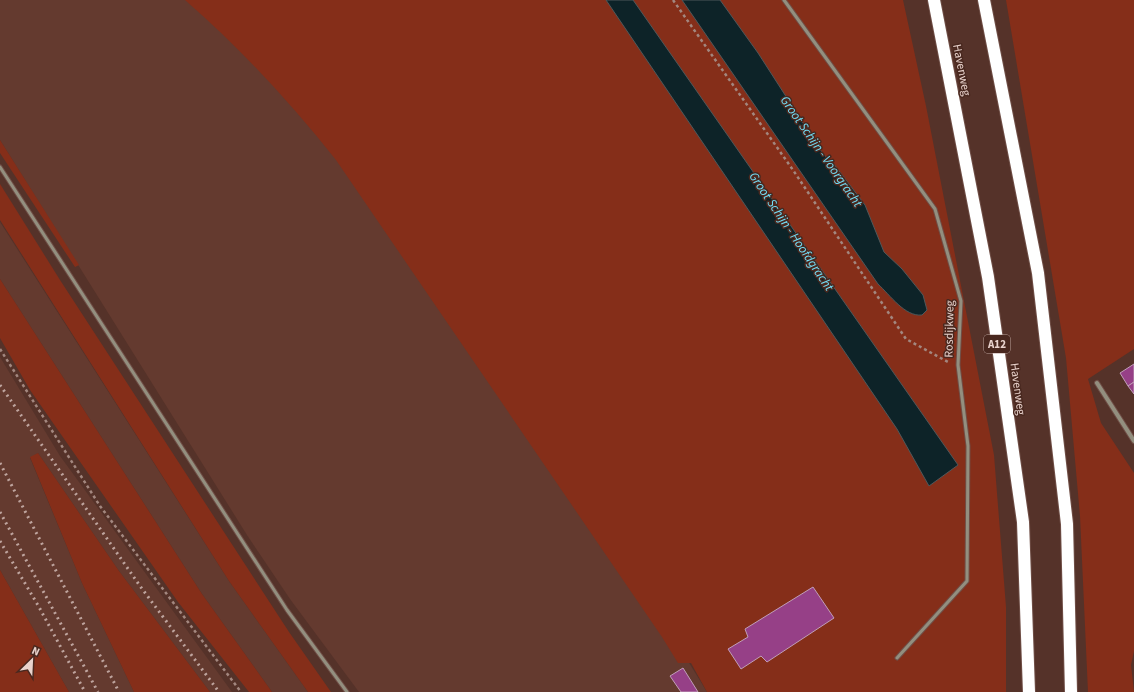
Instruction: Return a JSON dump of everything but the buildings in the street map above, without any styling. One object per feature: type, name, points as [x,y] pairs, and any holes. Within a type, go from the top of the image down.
[{"type":"highway","name":"Havenweg","points":[[934,0],[988,277],[1023,522],[1029,692]]},
{"type":"highway","points":[[984,0],[1039,281],[1067,524],[1071,692]]},
{"type":"street","points":[[1097,383],[1134,441]]},
{"type":"lane","name":"Rosdijkweg","points":[[784,0],[935,209],[961,302],[958,365],[968,446],[967,581],[897,658]]},
{"type":"lane","points":[[0,167],[287,610],[347,692]]},
{"type":"path","points":[[673,0],[793,170],[906,339],[944,360],[958,365]]},
{"type":"path","points":[[0,349],[100,506],[241,692]]},
{"type":"shaded area","points":[[0,0],[281,0],[707,692],[359,692],[290,599],[247,535],[0,140]]},
{"type":"shaded area","points":[[185,0],[903,0],[926,106],[994,455],[1006,607],[1006,692],[707,692],[691,663],[678,663],[662,637],[336,160],[283,97],[226,38]]},
{"type":"shaded area","points":[[1006,0],[1134,0],[1134,349],[1088,379],[1101,423],[1134,473],[1134,651],[1131,665],[1134,692],[1088,692],[1080,516],[1066,358]]},
{"type":"shaded area","points":[[0,140],[79,265],[75,267],[0,153]]},
{"type":"shaded area","points":[[0,184],[60,280],[289,632],[331,692],[308,692],[229,581],[0,220]]},
{"type":"shaded area","points":[[0,222],[229,581],[308,692],[272,692],[202,594],[0,279]]},
{"type":"shaded area","points":[[0,279],[202,594],[272,692],[249,692],[178,602],[30,390],[0,338]]},
{"type":"shaded area","points":[[0,357],[60,456],[232,692],[210,692],[119,571],[38,453],[30,458],[82,583],[134,692],[69,692],[0,570]]},
{"type":"shaded area","points":[[38,453],[119,571],[210,692],[134,692],[82,583],[30,457]]},
{"type":"shaded area","points":[[0,570],[69,692],[0,692]]},
{"type":"water","name":"Groot Schijn - Hoofdgracht","points":[[606,0],[633,0],[958,465],[929,486],[897,429]]},
{"type":"water","points":[[682,0],[720,0],[758,53],[823,154],[833,163],[865,205],[884,252],[902,269],[923,295],[927,310],[922,315],[910,313],[904,309],[878,284]]},
{"type":"railway","points":[[0,385],[140,586],[219,692]]},
{"type":"railway","points":[[0,463],[119,692]]},
{"type":"railway","points":[[0,512],[98,692]]},
{"type":"railway","points":[[0,541],[39,607],[85,692]]},
{"type":"water label","name":"Groot Schijn - Voorgracht","points":[[822,151]]}]
